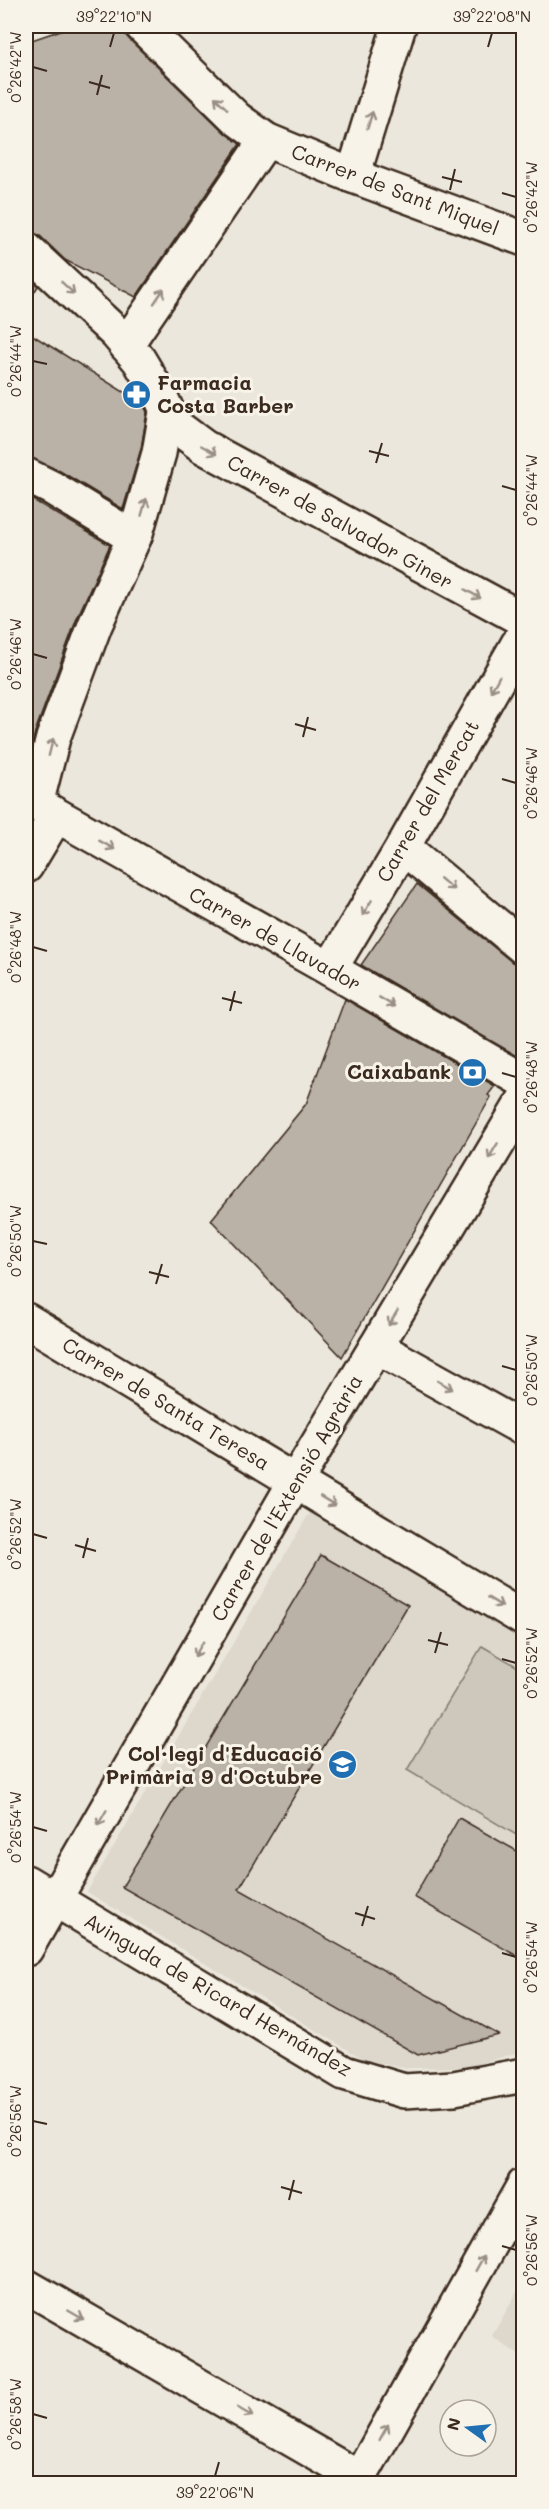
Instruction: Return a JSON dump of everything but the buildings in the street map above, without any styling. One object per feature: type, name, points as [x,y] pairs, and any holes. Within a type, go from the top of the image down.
[{"type":"street","name":"Carrer de Sant Miquel","points":[[142,26],[237,119],[266,140],[353,176],[524,239]]},
{"type":"street","points":[[353,176],[399,26]]},
{"type":"street","points":[[126,345],[266,140]]},
{"type":"street","name":"Carrer de Salvador Giner","points":[[26,249],[126,345],[160,395],[173,424],[204,447],[524,620]]},
{"type":"street","points":[[26,866],[57,728],[95,624],[134,538],[159,453],[166,412]]},
{"type":"street","points":[[26,475],[134,538]]},
{"type":"street","name":"Carrer del Mercat","points":[[330,969],[403,847],[524,633]]},
{"type":"street","name":"Carrer de Llavador","points":[[39,806],[524,1081]]},
{"type":"street","points":[[403,847],[524,948]]},
{"type":"street","name":"Carrer de l'Extensió Agrària","points":[[26,1950],[295,1482],[524,1101]]},
{"type":"street","name":"Carrer de Santa Teresa","points":[[26,1320],[524,1619]]},
{"type":"street","points":[[375,1347],[524,1429]]},
{"type":"street","name":"Avinguda de Ricard Hernández","points":[[26,1882],[344,2073],[404,2091],[519,2082]]},
{"type":"street","points":[[26,2286],[357,2481],[524,2185]]},
{"type":"shaded area","name":"Col·legi d'Educació Primària 9 d'Octubre","points":[[310,1512],[523,1639],[523,2051],[467,2067],[408,2068],[365,2060],[87,1892]]},
{"type":"shaded area","points":[[482,1646],[523,1670],[523,1839],[407,1770]]},
{"type":"shaded area","points":[[523,2281],[523,2358],[492,2336]]},
{"type":"place","name":"Farmacia Costa Barber","points":[[136,394]]},
{"type":"place","name":"Caixabank","points":[[472,1072]]},
{"type":"place","name":"Col·legi d'Educació Primària 9 d'Octubre","points":[[343,1765]]}]
